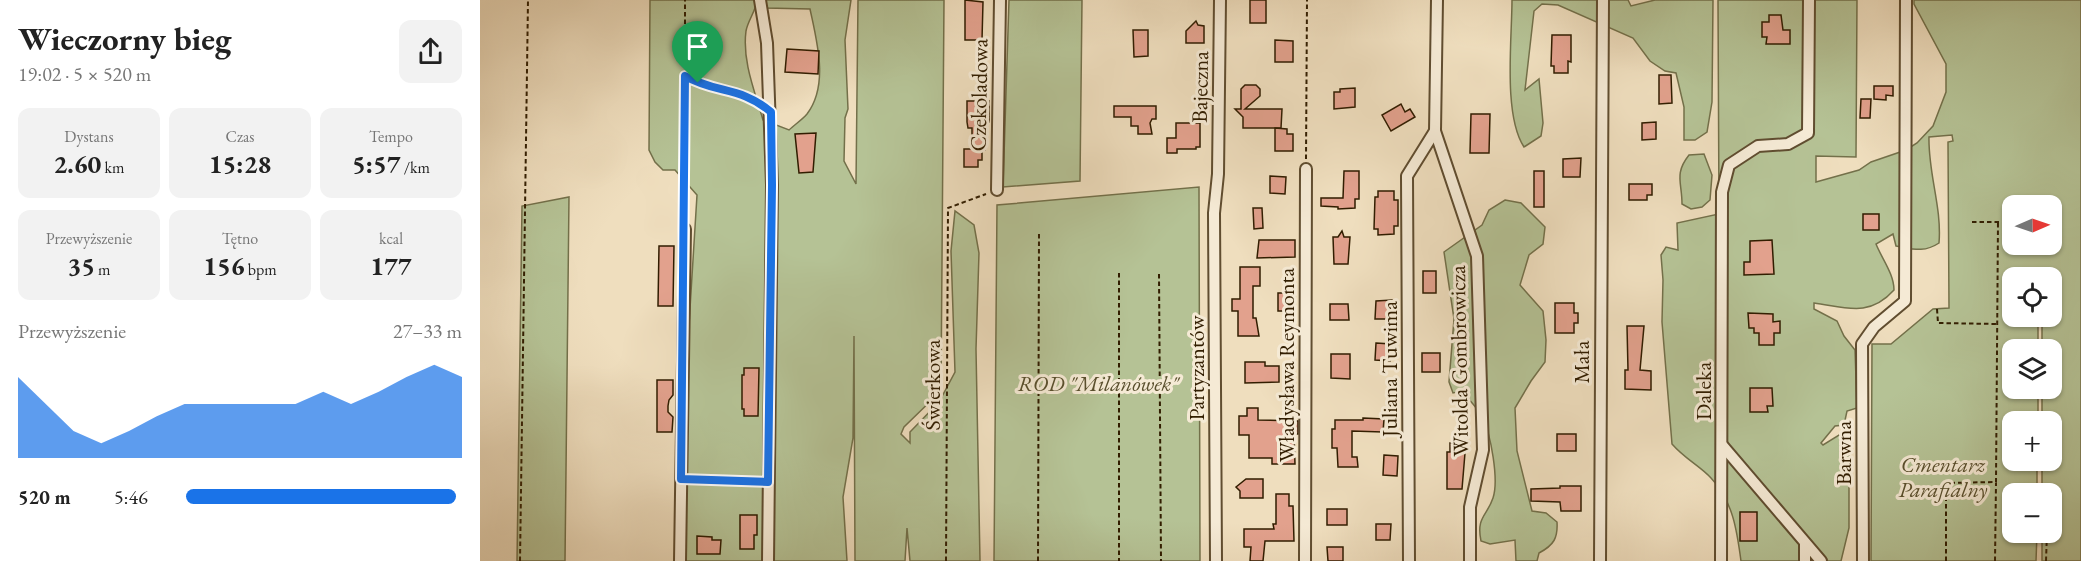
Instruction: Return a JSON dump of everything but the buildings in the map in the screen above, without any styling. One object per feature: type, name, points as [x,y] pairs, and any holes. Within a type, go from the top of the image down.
[{"type":"street","points":[[760,0],[767,43],[771,112],[768,561]]},
{"type":"street","name":"Czekoladowa","points":[[997,190],[1000,0]]},
{"type":"street","name":"Bajeczna","points":[[1218,174],[1220,0]]},
{"type":"street","points":[[1436,131],[1437,0]]},
{"type":"street","name":"Mała","points":[[1600,561],[1603,0]]},
{"type":"street","name":"Daleka","points":[[1721,561],[1722,192],[1729,165],[1758,146],[1788,144],[1808,133],[1809,0]]},
{"type":"street","name":"Barwna","points":[[1863,561],[1862,344],[1874,327],[1905,302],[1906,0]]},
{"type":"street","name":"Juliana Tuwima","points":[[1409,561],[1407,176],[1436,131]]},
{"type":"street","name":"Witolda Gombrowicza","points":[[1436,131],[1477,255],[1483,450],[1470,507],[1470,561]]},
{"type":"street","name":"Władysława Reymonta","points":[[1305,561],[1306,169]]},
{"type":"street","name":"Partyzantów","points":[[1216,561],[1214,213],[1218,174]]},
{"type":"street","points":[[680,561],[685,229]]},
{"type":"street","points":[[1722,445],[1821,561]]},
{"type":"street","points":[[1805,544],[1806,561]]},
{"type":"path","points":[[520,561],[528,0]]},
{"type":"path","points":[[685,229],[686,0]]},
{"type":"path","points":[[1306,169],[1307,0]]},
{"type":"path","points":[[685,76],[698,83],[731,89],[756,99],[771,112]]},
{"type":"path","name":"Świerkowa","points":[[946,561],[948,208],[997,190]]},
{"type":"path","points":[[1972,222],[2002,222]]},
{"type":"path","points":[[1995,561],[1998,222]]},
{"type":"path","points":[[1038,561],[1039,232]]},
{"type":"path","points":[[1119,273],[1119,561]]},
{"type":"path","points":[[1159,274],[1161,561]]},
{"type":"path","points":[[1937,309],[1938,323],[1997,324]]},
{"type":"path","points":[[681,479],[768,482]]},
{"type":"path","points":[[1946,561],[1946,483],[1996,482]]},
{"type":"path","points":[[2046,561],[2047,543]]},
{"type":"green space","points":[[650,0],[757,0],[746,31],[746,54],[750,76],[763,120],[789,130],[807,114],[818,90],[819,63],[816,35],[810,9],[766,8],[766,0],[851,0],[845,40],[848,109],[845,118],[844,161],[856,184],[858,0],[944,0],[941,391],[904,427],[901,434],[910,443],[910,432],[939,402],[955,372],[951,251],[955,211],[974,225],[979,253],[976,349],[980,561],[910,561],[907,528],[905,561],[855,561],[854,336],[853,438],[843,497],[847,561],[685,561],[688,341],[697,195],[675,170],[663,170],[655,162],[649,150]]},
{"type":"green space","points":[[1009,0],[1082,0],[1080,181],[1003,187]]},
{"type":"green space","points":[[1512,0],[1628,0],[1631,6],[1655,0],[1713,0],[1712,102],[1707,132],[1695,140],[1684,140],[1684,107],[1676,73],[1665,71],[1650,61],[1633,38],[1558,5],[1542,4],[1534,11],[1525,90],[1539,79],[1543,123],[1541,136],[1524,147],[1517,133],[1511,97]]},
{"type":"green space","name":"Cmentarz Parafialny","points":[[1718,0],[1857,0],[1856,157],[1816,156],[1816,182],[1859,170],[1871,162],[1906,150],[1917,143],[1933,126],[1946,92],[1946,64],[1914,0],[2081,0],[2081,561],[2042,561],[2042,543],[2062,543],[2062,483],[2042,483],[2042,471],[2062,471],[2062,411],[2042,411],[2042,399],[2062,399],[2062,339],[2042,339],[2042,327],[2062,327],[2062,267],[2002,267],[2002,327],[2038,327],[2038,339],[2002,339],[2002,399],[2038,399],[2038,411],[2002,411],[2002,471],[2037,471],[2037,483],[2002,483],[2002,543],[2037,543],[2036,561],[1871,561],[1872,344],[1891,344],[1933,309],[1949,308],[1948,142],[1953,141],[1952,135],[1929,137],[1939,216],[1939,243],[1923,249],[1896,246],[1893,234],[1876,244],[1890,272],[1894,290],[1885,299],[1866,307],[1856,308],[1814,303],[1814,309],[1837,321],[1844,336],[1855,350],[1857,408],[1847,411],[1844,425],[1835,426],[1821,443],[1823,445],[1839,435],[1849,438],[1849,528],[1841,561],[1741,561],[1736,528],[1724,496],[1711,478],[1672,444],[1662,322],[1661,255],[1666,247],[1678,250],[1677,223],[1719,214]]},
{"type":"green space","points":[[1704,154],[1712,175],[1710,200],[1702,207],[1691,209],[1682,204],[1680,173],[1689,155]]},
{"type":"green space","name":"ROD \"Milanówek\"","points":[[1199,187],[1200,561],[994,561],[997,205]]},
{"type":"green space","points":[[569,197],[565,561],[517,561],[522,206]]},
{"type":"green space","points":[[1505,200],[1521,203],[1545,227],[1543,244],[1529,255],[1520,285],[1543,311],[1546,340],[1545,362],[1515,408],[1517,451],[1532,511],[1546,513],[1557,522],[1554,540],[1539,553],[1537,561],[1516,561],[1515,540],[1490,544],[1481,541],[1481,522],[1491,504],[1495,490],[1495,469],[1491,445],[1480,413],[1462,391],[1453,393],[1449,382],[1454,319],[1444,252],[1482,225],[1489,210]]},
{"type":"route","points":[[685,76],[698,83],[731,89],[756,99],[771,112],[768,482],[681,479],[685,76]]}]
